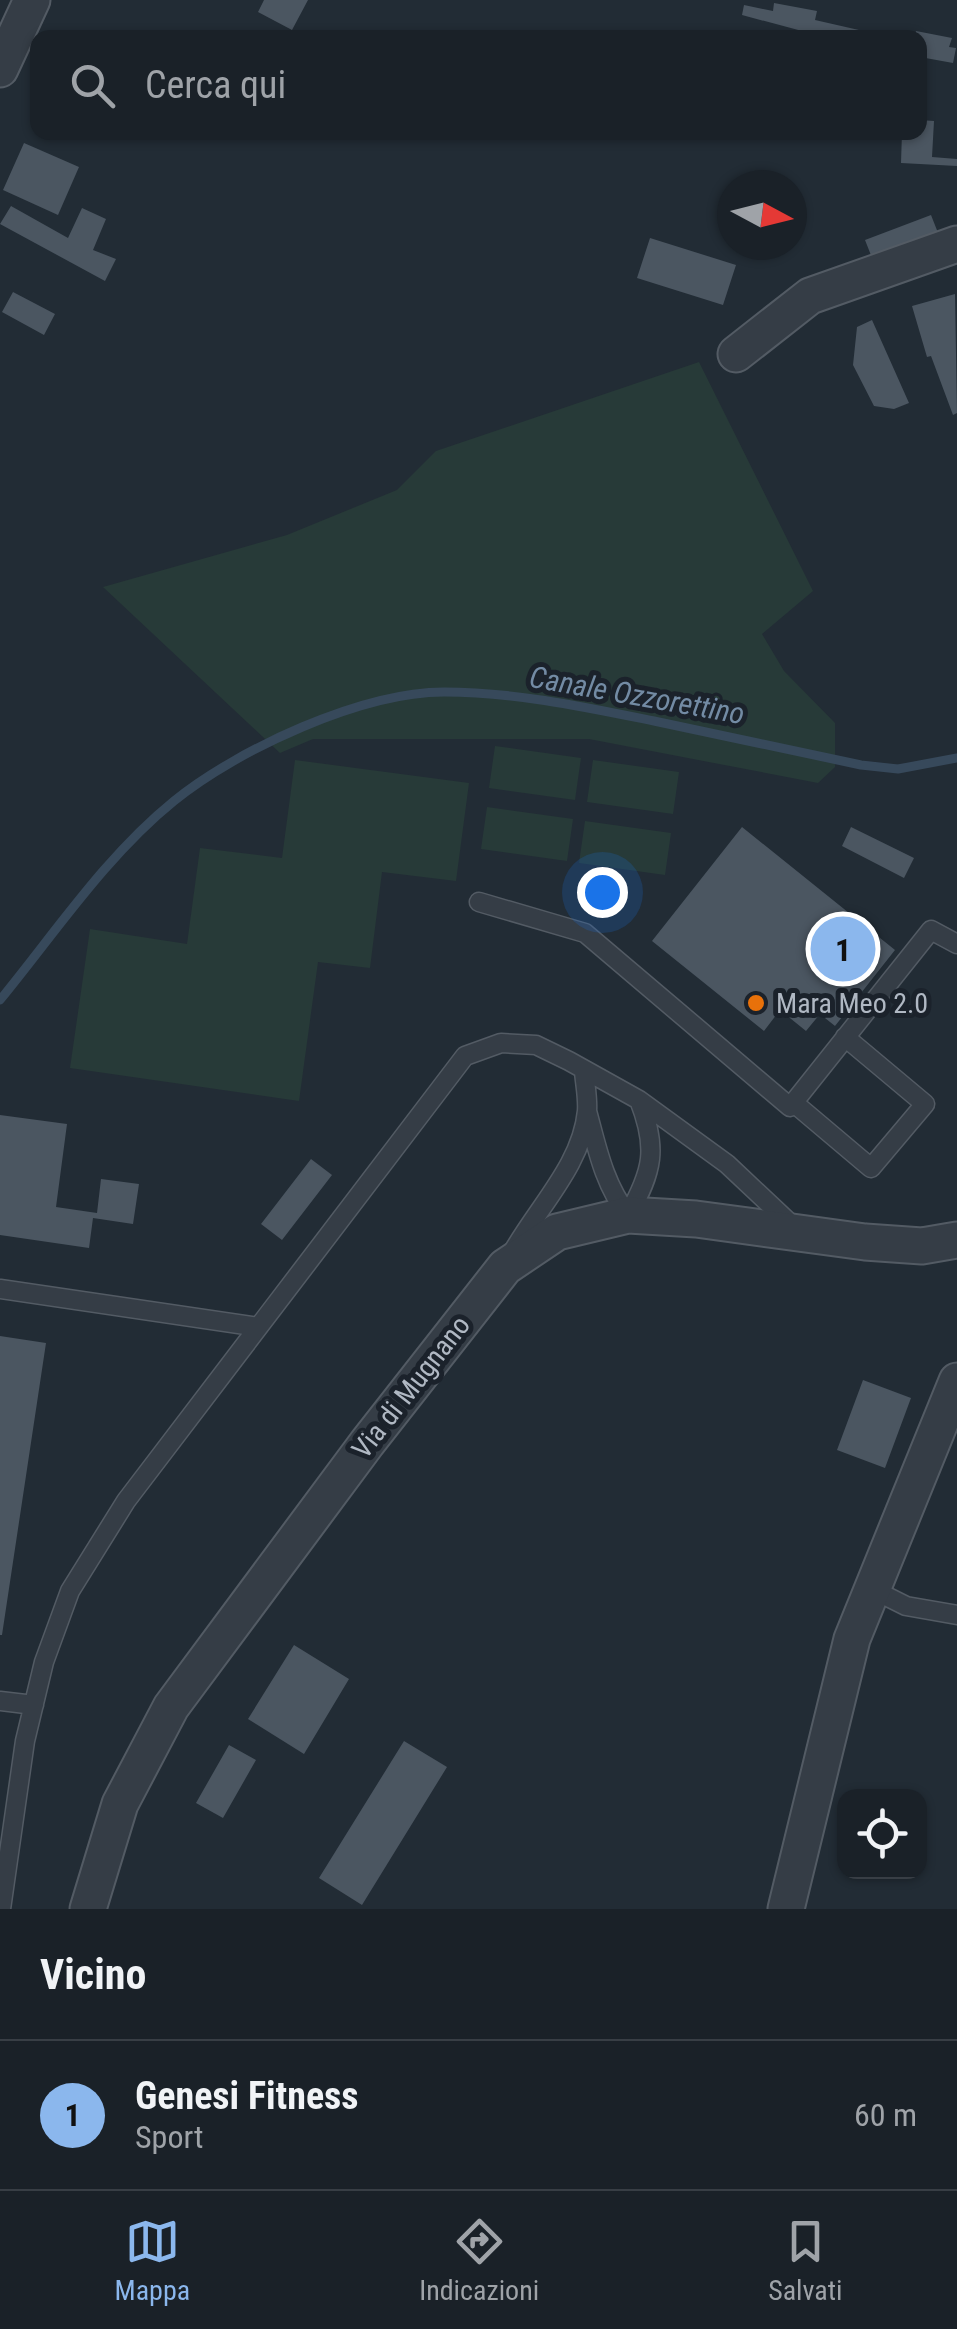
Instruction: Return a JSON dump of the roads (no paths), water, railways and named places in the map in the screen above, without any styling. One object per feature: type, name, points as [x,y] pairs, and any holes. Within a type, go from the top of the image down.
[{"type":"street","points":[[0,69],[18,15]]},
{"type":"street","points":[[736,354],[810,296],[957,244]]},
{"type":"street","name":"Via di Mugnano","points":[[88,1909],[120,1804],[171,1707],[504,1267],[557,1232],[628,1215],[696,1219],[922,1246],[957,1240]]},
{"type":"street","points":[[786,1909],[852,1639],[957,1381]]},
{"type":"lane","points":[[479,902],[584,933],[790,1107],[931,930],[957,944]]},
{"type":"lane","points":[[794,1103],[871,1168],[924,1104],[846,1038]]},
{"type":"lane","points":[[0,1909],[7,1812],[44,1662],[70,1591],[126,1501],[466,1056],[501,1043],[536,1045],[639,1100],[727,1164],[800,1234]]},
{"type":"lane","points":[[584,1071],[587,1110],[603,1170],[614,1197],[628,1215],[646,1184],[652,1134],[639,1100]]},
{"type":"lane","points":[[504,1267],[576,1154],[587,1110]]},
{"type":"lane","points":[[0,1289],[258,1326]]},
{"type":"lane","points":[[872,1589],[906,1606],[957,1615]]},
{"type":"lane","points":[[0,1701],[34,1706]]},
{"type":"waterway","name":"Canale Ozzorettino","points":[[0,1000],[104,870],[174,801],[266,744],[302,727],[376,702],[444,692],[497,695],[550,701],[861,765],[898,769],[957,758]]},
{"type":"place","name":"Genesi Fitness","points":[[843,949]]},
{"type":"place","name":"Mara Meo 2.0","points":[[756,1003]]}]
